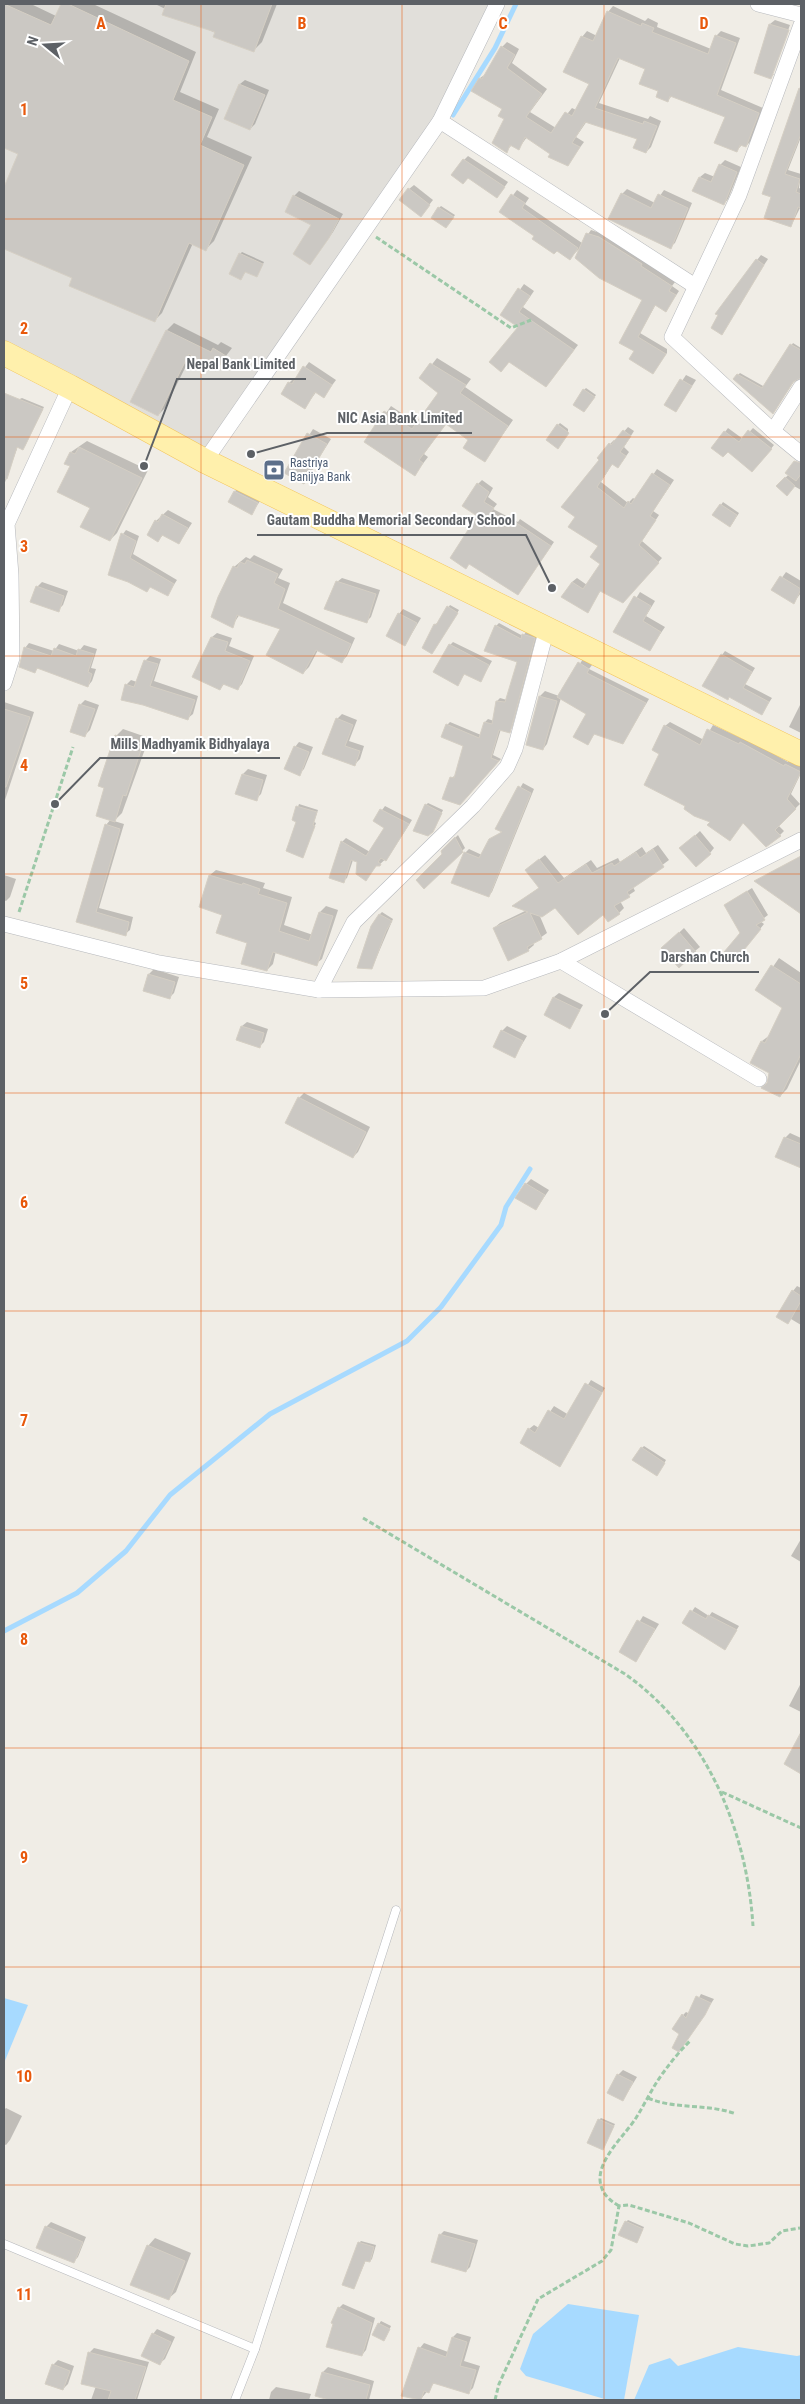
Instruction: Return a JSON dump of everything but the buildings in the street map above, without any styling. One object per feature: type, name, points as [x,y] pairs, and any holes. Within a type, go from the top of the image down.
[{"type":"main road","points":[[4,353],[205,461],[801,754]]},
{"type":"street","points":[[205,461],[440,121],[497,4]]},
{"type":"street","points":[[758,4],[801,15]]},
{"type":"street","points":[[801,25],[739,195],[672,337],[773,431],[801,454]]},
{"type":"street","points":[[440,121],[695,286]]},
{"type":"street","points":[[4,683],[8,657],[11,575],[5,524],[70,387]]},
{"type":"street","points":[[773,431],[801,387]]},
{"type":"street","points":[[319,990],[354,922],[473,806],[508,767],[515,749],[547,628]]},
{"type":"street","points":[[9,925],[159,963],[319,990],[484,988],[561,961],[801,840]]},
{"type":"street","points":[[561,961],[759,1079]]},
{"type":"lane","points":[[235,2400],[255,2349],[396,1910]]},
{"type":"lane","points":[[4,2244],[255,2349]]},
{"type":"path","points":[[365,230],[511,328],[531,320]]},
{"type":"path","points":[[9,925],[73,747]]},
{"type":"path","points":[[363,1518],[625,1674],[644,1687],[679,1723],[722,1792],[734,1822],[751,1889],[753,1926]]},
{"type":"path","points":[[722,1792],[801,1828]]},
{"type":"path","points":[[690,2040],[665,2069],[635,2120],[616,2142],[602,2169],[600,2179],[602,2190],[608,2200],[619,2206],[629,2205],[689,2222],[735,2244],[748,2246],[769,2243],[782,2232],[800,2228]]},
{"type":"path","points":[[648,2098],[662,2104],[722,2108],[736,2114]]},
{"type":"path","points":[[495,2400],[499,2384],[538,2299],[602,2261],[611,2250],[619,2206]]},
{"type":"shaded area","points":[[4,4],[497,4],[440,121],[205,461],[4,353]]},
{"type":"water","points":[[4,1998],[28,2005],[4,2063]]},
{"type":"water","points":[[568,2304],[639,2315],[624,2400],[608,2400],[526,2376],[520,2369],[533,2334]]},
{"type":"water","points":[[738,2347],[801,2355],[801,2400],[634,2400],[649,2365],[670,2358],[678,2366]]},
{"type":"waterway","points":[[453,115],[495,48],[516,4]]},
{"type":"waterway","points":[[4,1631],[77,1593],[126,1551],[170,1495],[270,1414],[407,1341],[441,1307],[501,1225],[506,1207],[530,1169]]},
{"type":"place","name":"NIC Asia Bank Limited","points":[[251,454]]},
{"type":"place","name":"Nepal Bank Limited","points":[[144,466]]},
{"type":"place","name":"Rastriya Banijya Bank","points":[[274,470]]},
{"type":"place","name":"Gautam Buddha Memorial Secondary School","points":[[552,588]]},
{"type":"place","name":"Mills Madhyamik Bidhyalaya","points":[[55,804]]},
{"type":"place","name":"Darshan Church","points":[[605,1014]]}]
